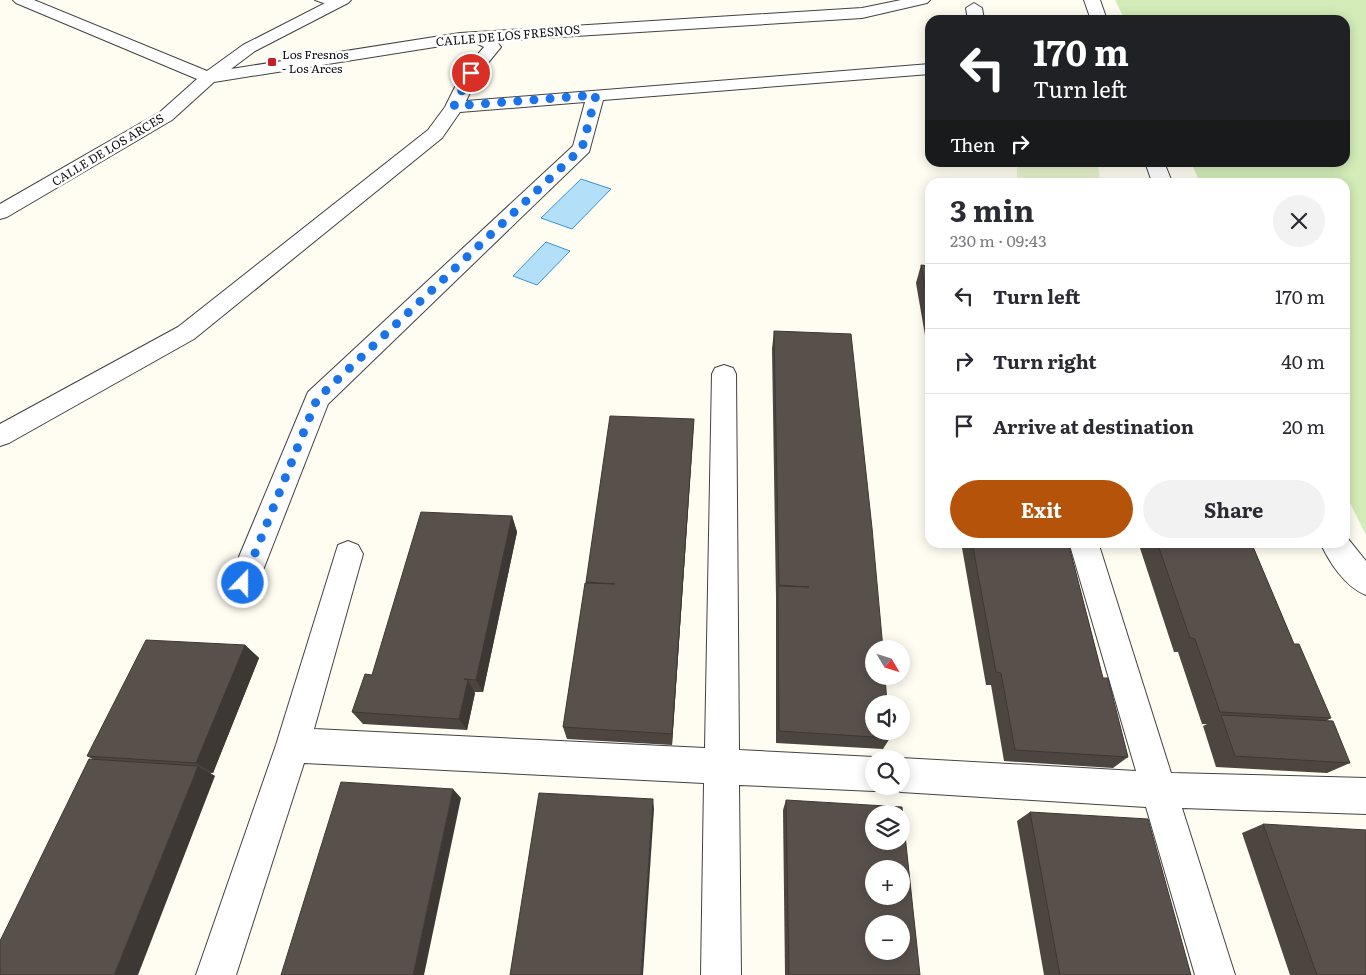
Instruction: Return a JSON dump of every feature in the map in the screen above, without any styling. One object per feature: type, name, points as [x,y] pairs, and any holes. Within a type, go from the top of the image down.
[{"type":"street","points":[[21,0],[209,78]]},
{"type":"street","name":"CALLE DE LOS FRESNOS","points":[[209,78],[460,38],[862,13],[922,0]]},
{"type":"street","points":[[1092,0],[1097,15]]},
{"type":"street","name":"CALLE DE LOS ARCES","points":[[0,213],[166,116],[209,78],[249,48],[333,1]]},
{"type":"street","points":[[464,63],[493,48],[488,42],[476,37]]},
{"type":"street","points":[[0,436],[186,333],[435,134],[454,106],[464,63],[460,38]]},
{"type":"street","points":[[454,106],[925,69]]},
{"type":"street","points":[[243,583],[317,399],[582,148],[596,95]]},
{"type":"street","points":[[721,975],[724,374]]},
{"type":"street","points":[[1085,548],[1215,975]]},
{"type":"street","points":[[1338,548],[1366,582]]},
{"type":"street","points":[[216,975],[293,745],[348,554]]},
{"type":"street","points":[[293,745],[865,773]]},
{"type":"street","points":[[910,776],[1158,790],[1366,796]]},
{"type":"green space","points":[[1115,0],[1366,0],[1366,535],[1350,503],[1350,178],[1198,178],[1193,167],[1350,167],[1350,15],[1122,15]]},
{"type":"green space","points":[[1017,167],[1098,167],[1100,178],[1025,178],[1017,177]]},
{"type":"water","points":[[581,179],[611,189],[572,229],[541,218]]},
{"type":"water","points":[[546,242],[570,251],[537,285],[513,276]]},
{"type":"building","points":[[921,265],[925,265],[925,286]]},
{"type":"building","points":[[774,331],[851,334],[882,640],[865,640],[865,685],[886,685],[886,695],[865,695],[865,736],[779,731],[778,586],[809,587],[779,585]]},
{"type":"building","points":[[610,416],[694,419],[672,734],[563,727],[585,583],[615,584],[586,582]]},
{"type":"building","points":[[421,512],[512,516],[476,680],[464,679],[468,680],[459,719],[352,712],[365,674],[372,675]]},
{"type":"building","points":[[973,548],[1070,548],[1103,678],[1108,678],[1128,757],[1015,750],[1001,673],[996,672]]},
{"type":"building","points":[[1159,548],[1254,548],[1294,644],[1299,644],[1331,718],[1220,712],[1195,639],[1190,638]]},
{"type":"building","points":[[146,640],[245,645],[196,763],[87,756]]},
{"type":"building","points":[[1221,715],[1333,721],[1350,763],[1235,756]]},
{"type":"building","points":[[89,759],[198,766],[114,975],[0,975],[0,941]]},
{"type":"building","points":[[341,782],[453,789],[413,975],[281,975]]},
{"type":"building","points":[[539,793],[653,799],[641,975],[510,975]]},
{"type":"building","points":[[786,800],[869,805],[865,805],[865,850],[907,850],[908,860],[865,860],[865,905],[910,905],[910,882],[920,975],[789,975]]},
{"type":"building","points":[[1030,812],[1148,819],[1191,975],[1060,975]]},
{"type":"building","points":[[1263,824],[1366,830],[1366,975],[1317,975]]},
{"type":"place","name":"Los Fresnos - Los Arces","points":[[272,62]]},
{"type":"route","points":[[243,583],[317,399],[582,148],[596,95],[454,106],[471,73]]}]
